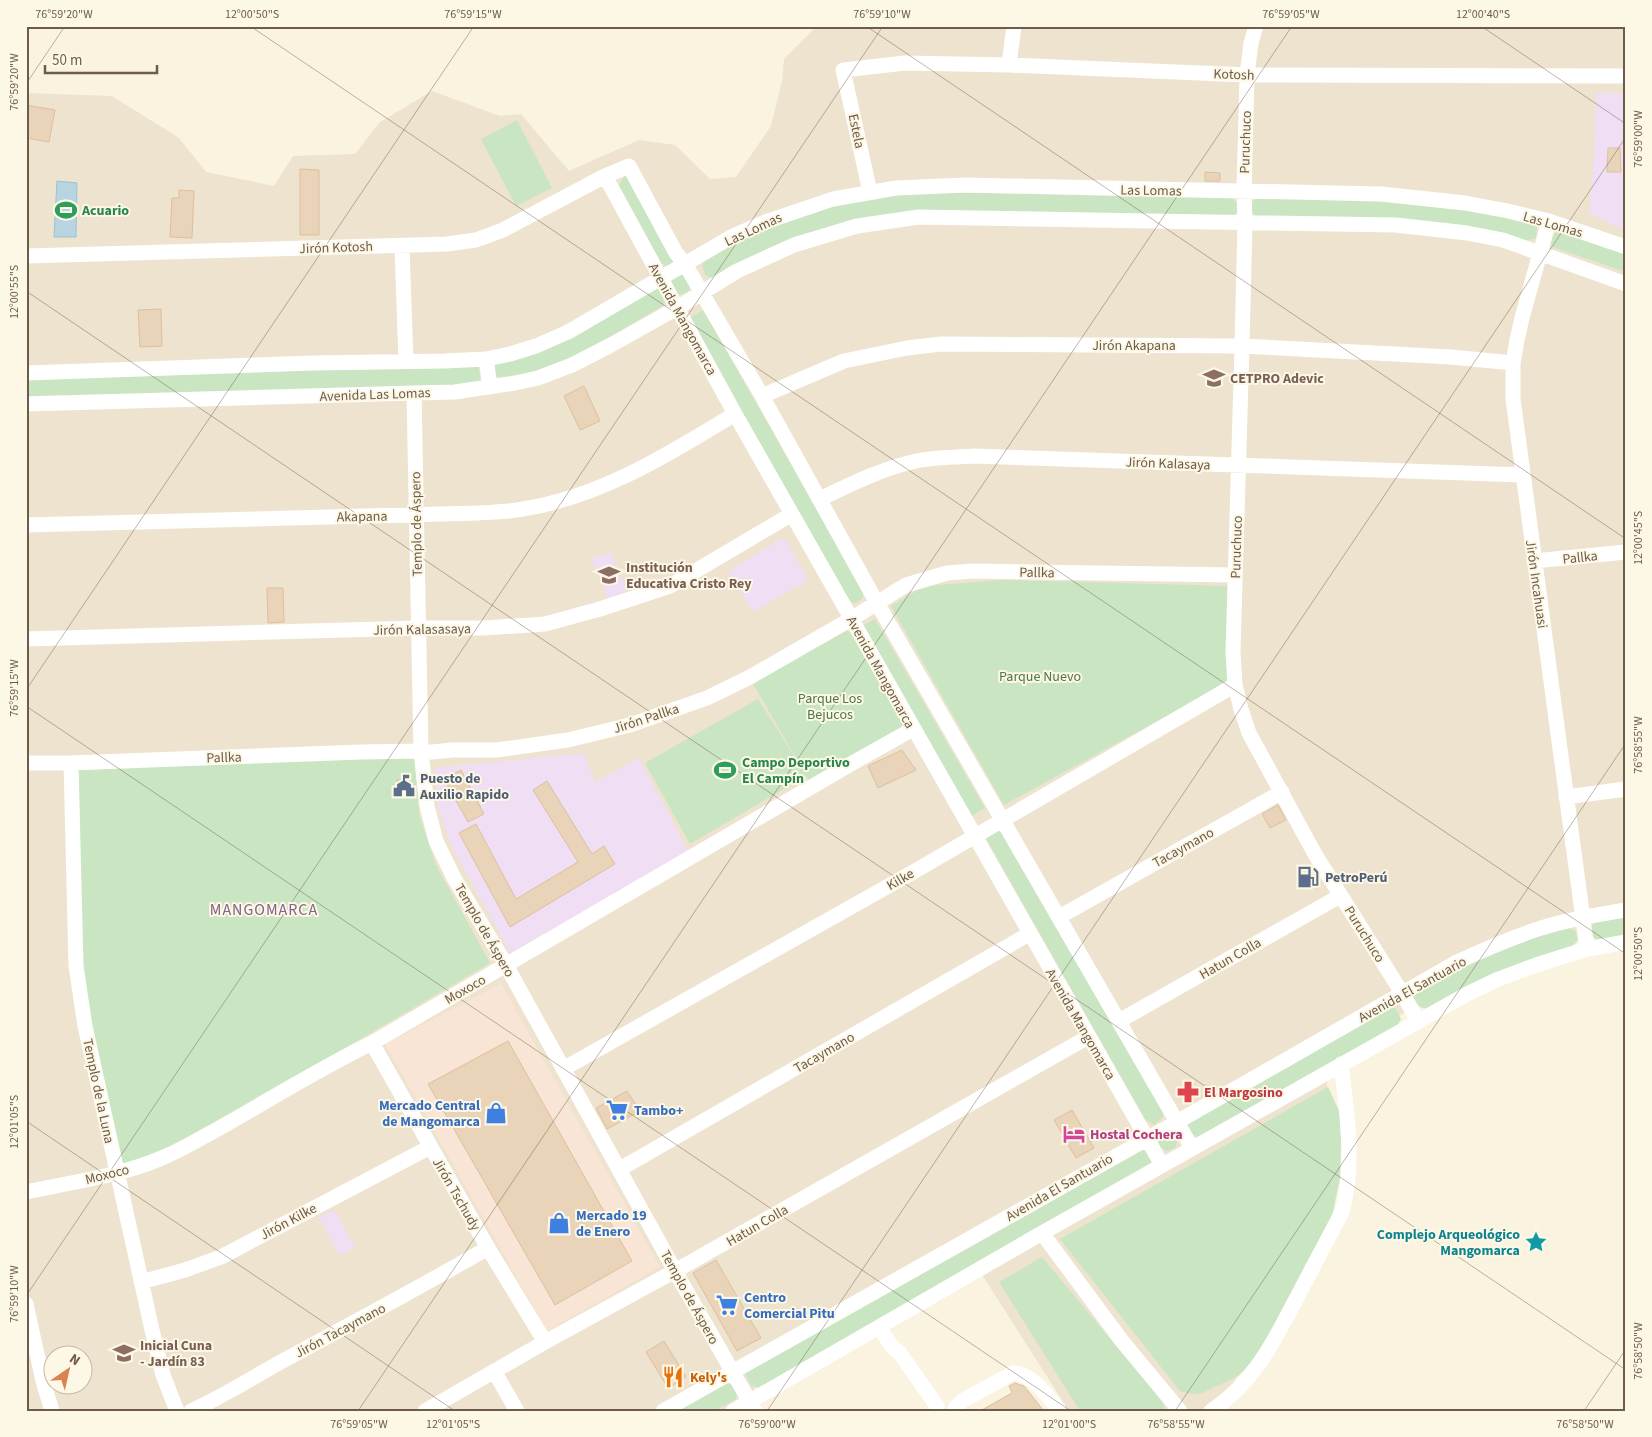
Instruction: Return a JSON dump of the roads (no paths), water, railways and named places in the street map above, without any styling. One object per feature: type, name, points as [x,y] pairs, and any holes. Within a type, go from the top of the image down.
[{"type":"street","points":[[1009,66],[1014,26]]},
{"type":"street","name":"Puruchuco","points":[[1256,26],[1251,43],[1247,74],[1245,222],[1235,576],[1235,685],[1249,733],[1316,856],[1418,1021]]},
{"type":"street","name":"Kotosh","points":[[843,70],[905,63],[1247,74],[1626,76]]},
{"type":"street","name":"Estela","points":[[843,70],[870,192]]},
{"type":"street","name":"Jirón Kotosh","points":[[26,256],[402,246],[447,244],[476,240],[503,230],[582,190],[605,176],[629,166]]},
{"type":"street","name":"Avenida Mangomarca","points":[[629,166],[676,253],[685,264],[762,396],[877,602],[1192,1148]]},
{"type":"street","name":"Avenida Mangomarca","points":[[605,176],[735,414],[1162,1166]]},
{"type":"street","name":"Las Lomas","points":[[685,264],[733,236],[765,222],[833,199],[870,192],[922,186],[1381,194],[1508,211],[1549,221],[1626,247]]},
{"type":"street","points":[[702,294],[737,271],[794,245],[824,234],[857,226],[919,217],[1396,225],[1467,233],[1503,240],[1626,284]]},
{"type":"street","name":"Jirón Incahuasi","points":[[1549,221],[1522,318],[1513,363],[1513,399],[1587,949]]},
{"type":"street","points":[[402,246],[406,362]]},
{"type":"street","points":[[26,373],[486,359],[536,346],[568,332],[685,264]]},
{"type":"street","name":"Avenida Las Lomas","points":[[26,404],[454,392],[490,387],[538,378],[572,365],[702,294]]},
{"type":"street","name":"Jirón Akapana","points":[[762,396],[844,361],[907,348],[942,344],[1242,346],[1451,357],[1513,363]]},
{"type":"street","points":[[486,359],[490,387]]},
{"type":"street","name":"Templo de Áspero","points":[[414,393],[421,752],[427,806],[436,841],[454,878],[506,965],[752,1406]]},
{"type":"street","name":"Akapana","points":[[26,525],[478,513],[524,509],[572,497],[613,482],[656,462],[735,414]]},
{"type":"street","name":"Jirón Kalasaya","points":[[820,499],[873,474],[898,465],[922,459],[974,456],[1523,476]]},
{"type":"street","name":"Jirón Kalasasaya","points":[[26,639],[418,628],[484,628],[545,624],[600,609],[670,586],[792,514]]},
{"type":"street","name":"Pallka","points":[[1534,561],[1626,552]]},
{"type":"street","name":"Pallka","points":[[851,619],[906,584],[947,573],[1235,576]]},
{"type":"street","name":"Jirón Pallka","points":[[421,752],[497,750],[568,740],[630,725],[707,698],[750,677],[851,619]]},
{"type":"street","name":"Kilke","points":[[562,1068],[906,876],[973,835],[1235,685]]},
{"type":"street","name":"Moxoco","points":[[26,1192],[117,1172],[161,1159],[257,1108],[326,1066],[372,1043],[856,760],[913,729]]},
{"type":"street","name":"Pallka","points":[[26,763],[361,752],[421,752]]},
{"type":"street","name":"Templo de la Luna","points":[[71,763],[76,966],[85,1026],[163,1375],[177,1411]]},
{"type":"street","points":[[1566,797],[1626,789]]},
{"type":"street","name":"Tacaymano","points":[[1059,917],[1282,792]]},
{"type":"street","name":"Hatun Colla","points":[[1119,1021],[1340,896]]},
{"type":"street","name":"Avenida El Santuario","points":[[663,1411],[1457,962],[1537,929],[1626,910]]},
{"type":"street","name":"Tacaymano","points":[[620,1170],[1029,934]]},
{"type":"street","points":[[733,1411],[752,1406],[879,1327],[1042,1233],[1418,1021],[1496,980],[1587,949],[1626,942]]},
{"type":"street","name":"Hatun Colla","points":[[425,1411],[1088,1036]]},
{"type":"street","name":"Jirón Tschudy","points":[[372,1043],[488,1248],[545,1342]]},
{"type":"street","points":[[1211,1411],[1226,1400],[1251,1376],[1268,1352],[1342,1212],[1348,1192],[1350,1174],[1346,1106],[1341,1064]]},
{"type":"street","name":"Jirón Kilke","points":[[141,1282],[185,1270],[221,1257],[430,1147]]},
{"type":"street","points":[[1042,1233],[1122,1341],[1180,1411]]},
{"type":"street","name":"Jirón Tacaymano","points":[[191,1411],[424,1285],[488,1248]]},
{"type":"street","points":[[26,1304],[43,1381],[52,1411]]},
{"type":"street","points":[[879,1327],[893,1348],[900,1352],[934,1409],[946,1404],[956,1409],[962,1401],[1013,1373],[1022,1373],[1033,1380],[1058,1408],[1058,1411]]},
{"type":"street","points":[[494,1371],[517,1411]]},
{"type":"water","name":"Acuario","points":[[57,181],[77,183],[76,237],[54,237]]},
{"type":"place","name":"Acuario","points":[[66,210]]},
{"type":"place","name":"CETPRO Adevic","points":[[1214,378]]},
{"type":"place","name":"Institución Educativa Cristo Rey","points":[[609,575]]},
{"type":"place","name":"Campo Deportivo El Campín","points":[[725,770]]},
{"type":"place","name":"Puesto de Auxilio Rapido","points":[[404,786]]},
{"type":"place","name":"PetroPerú","points":[[1308,877]]},
{"type":"place","name":"El Margosino","points":[[1188,1092]]},
{"type":"place","name":"Tambo+","points":[[617,1110]]},
{"type":"place","name":"Mercado Central de Mangomarca","points":[[496,1113]]},
{"type":"place","name":"Hostal Cochera","points":[[1074,1134]]},
{"type":"place","name":"Mercado 19 de Enero","points":[[559,1223]]},
{"type":"place","name":"Complejo Arqueológico Mangomarca","points":[[1536,1242]]},
{"type":"place","name":"Centro Comercial Pitu","points":[[727,1305]]},
{"type":"place","name":"Inicial Cuna - Jardín 83","points":[[124,1353]]},
{"type":"place","name":"Kely's","points":[[673,1377]]},
{"type":"district","name":"MANGOMARCA","points":[[264,909]]},
{"type":"park label","name":"Parque Nuevo","points":[[1040,676]]},
{"type":"park label","name":"Parque Los Bejucos","points":[[830,706]]}]
